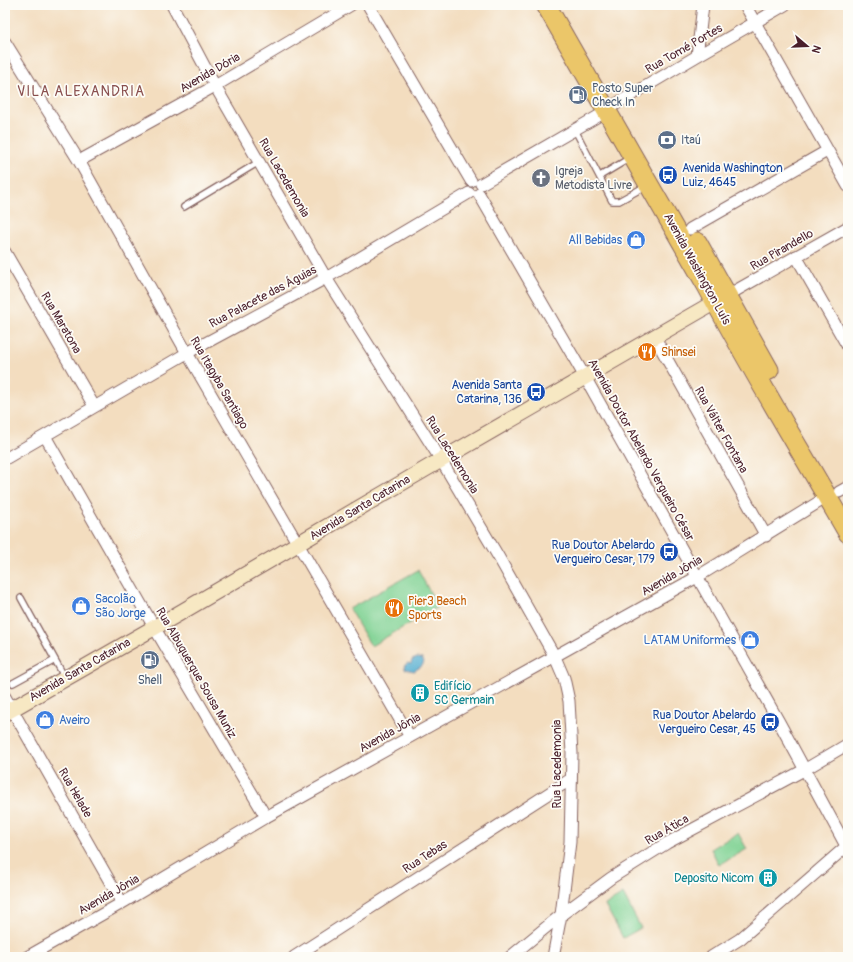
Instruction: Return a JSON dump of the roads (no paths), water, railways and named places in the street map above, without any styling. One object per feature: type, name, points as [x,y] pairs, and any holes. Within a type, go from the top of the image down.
[{"type":"highway","name":"Avenida Washington Luís","points":[[546,5],[690,230],[722,298]]},
{"type":"highway","name":"Avenida Washington Luís","points":[[560,5],[611,108],[633,157],[722,298],[748,333],[848,509]]},
{"type":"highway","name":"Avenida Washington Luís","points":[[838,492],[848,533]]},
{"type":"street","name":"Rua Lacedemonia","points":[[172,5],[215,86],[326,278],[441,460],[498,556],[555,657],[564,678],[569,701],[572,753],[570,842],[561,915],[553,957]]},
{"type":"street","name":"Avenida Dória","points":[[79,161],[215,86],[351,5]]},
{"type":"street","name":"Avenida Doutor Abelardo Vergueiro César","points":[[368,5],[585,377],[847,846]]},
{"type":"street","points":[[697,56],[703,5]]},
{"type":"street","points":[[745,5],[848,186]]},
{"type":"street","name":"Rua Tomé Portes","points":[[611,108],[785,5]]},
{"type":"street","name":"Rua Itagyba Santiago","points":[[5,42],[79,161],[187,353],[410,737]]},
{"type":"street","name":"Rua Palacete das Águias","points":[[5,459],[187,353],[326,278],[611,108]]},
{"type":"street","points":[[690,230],[827,151]]},
{"type":"street","name":"Rua Pirandello","points":[[722,298],[848,227]]},
{"type":"street","name":"Rua Maratona","points":[[5,252],[94,406]]},
{"type":"street","points":[[796,256],[848,347]]},
{"type":"street","name":"Avenida Santa Catarina","points":[[7,706],[65,678],[298,545],[441,460],[722,298]]},
{"type":"street","name":"Rua Válter Fontana","points":[[654,336],[766,536]]},
{"type":"street","name":"Rua Albuquerque Sousa Muniz","points":[[45,436],[154,627],[266,817]]},
{"type":"street","name":"Avenida Jônia","points":[[27,957],[122,903],[266,817],[697,577],[838,492]]},
{"type":"street","name":"Rua Helade","points":[[7,706],[122,903]]},
{"type":"street","name":"Rua Ática","points":[[510,957],[561,915],[611,878],[668,843],[804,770],[848,744]]},
{"type":"street","name":"Rua Tebas","points":[[294,957],[571,779]]},
{"type":"street","points":[[711,957],[746,934],[847,846]]},
{"type":"lane","points":[[575,130],[612,201],[619,201],[649,184]]},
{"type":"lane","points":[[600,176],[633,157]]},
{"type":"lane","points":[[184,207],[259,162]]},
{"type":"lane","points":[[20,598],[65,678]]},
{"type":"lane","points":[[13,683],[55,660]]},
{"type":"water","points":[[417,658],[422,659],[424,662],[422,666],[414,671],[405,669],[404,666],[408,663],[411,664],[412,660]]},
{"type":"place","name":"Posto Super Check In","points":[[578,95]]},
{"type":"place","name":"Itaú","points":[[667,140]]},
{"type":"place","name":"Avenida Washington Luiz, 4645","points":[[668,175]]},
{"type":"place","name":"Igreja Metodista Livre","points":[[541,178]]},
{"type":"place","name":"All Bebidas","points":[[636,240]]},
{"type":"place","name":"Shinsei","points":[[647,352]]},
{"type":"place","name":"Avenida Santa Catarina, 136","points":[[536,392]]},
{"type":"place","name":"Rua Doutor Abelardo Vergueiro Cesar, 179","points":[[669,552]]},
{"type":"place","name":"Sacolão São Jorge","points":[[81,606]]},
{"type":"place","name":"Pier3 Beach Sports","points":[[394,608]]},
{"type":"place","name":"LATAM Uniformes","points":[[750,640]]},
{"type":"place","name":"Shell","points":[[150,660]]},
{"type":"place","name":"Edifício SC Germain","points":[[420,693]]},
{"type":"place","name":"Aveiro","points":[[45,720]]},
{"type":"place","name":"Rua Doutor Abelardo Vergueiro Cesar, 45","points":[[770,722]]},
{"type":"place","name":"Deposito Nicom","points":[[768,878]]},
{"type":"district","name":"VILA ALEXANDRIA","points":[[81,91]]}]
